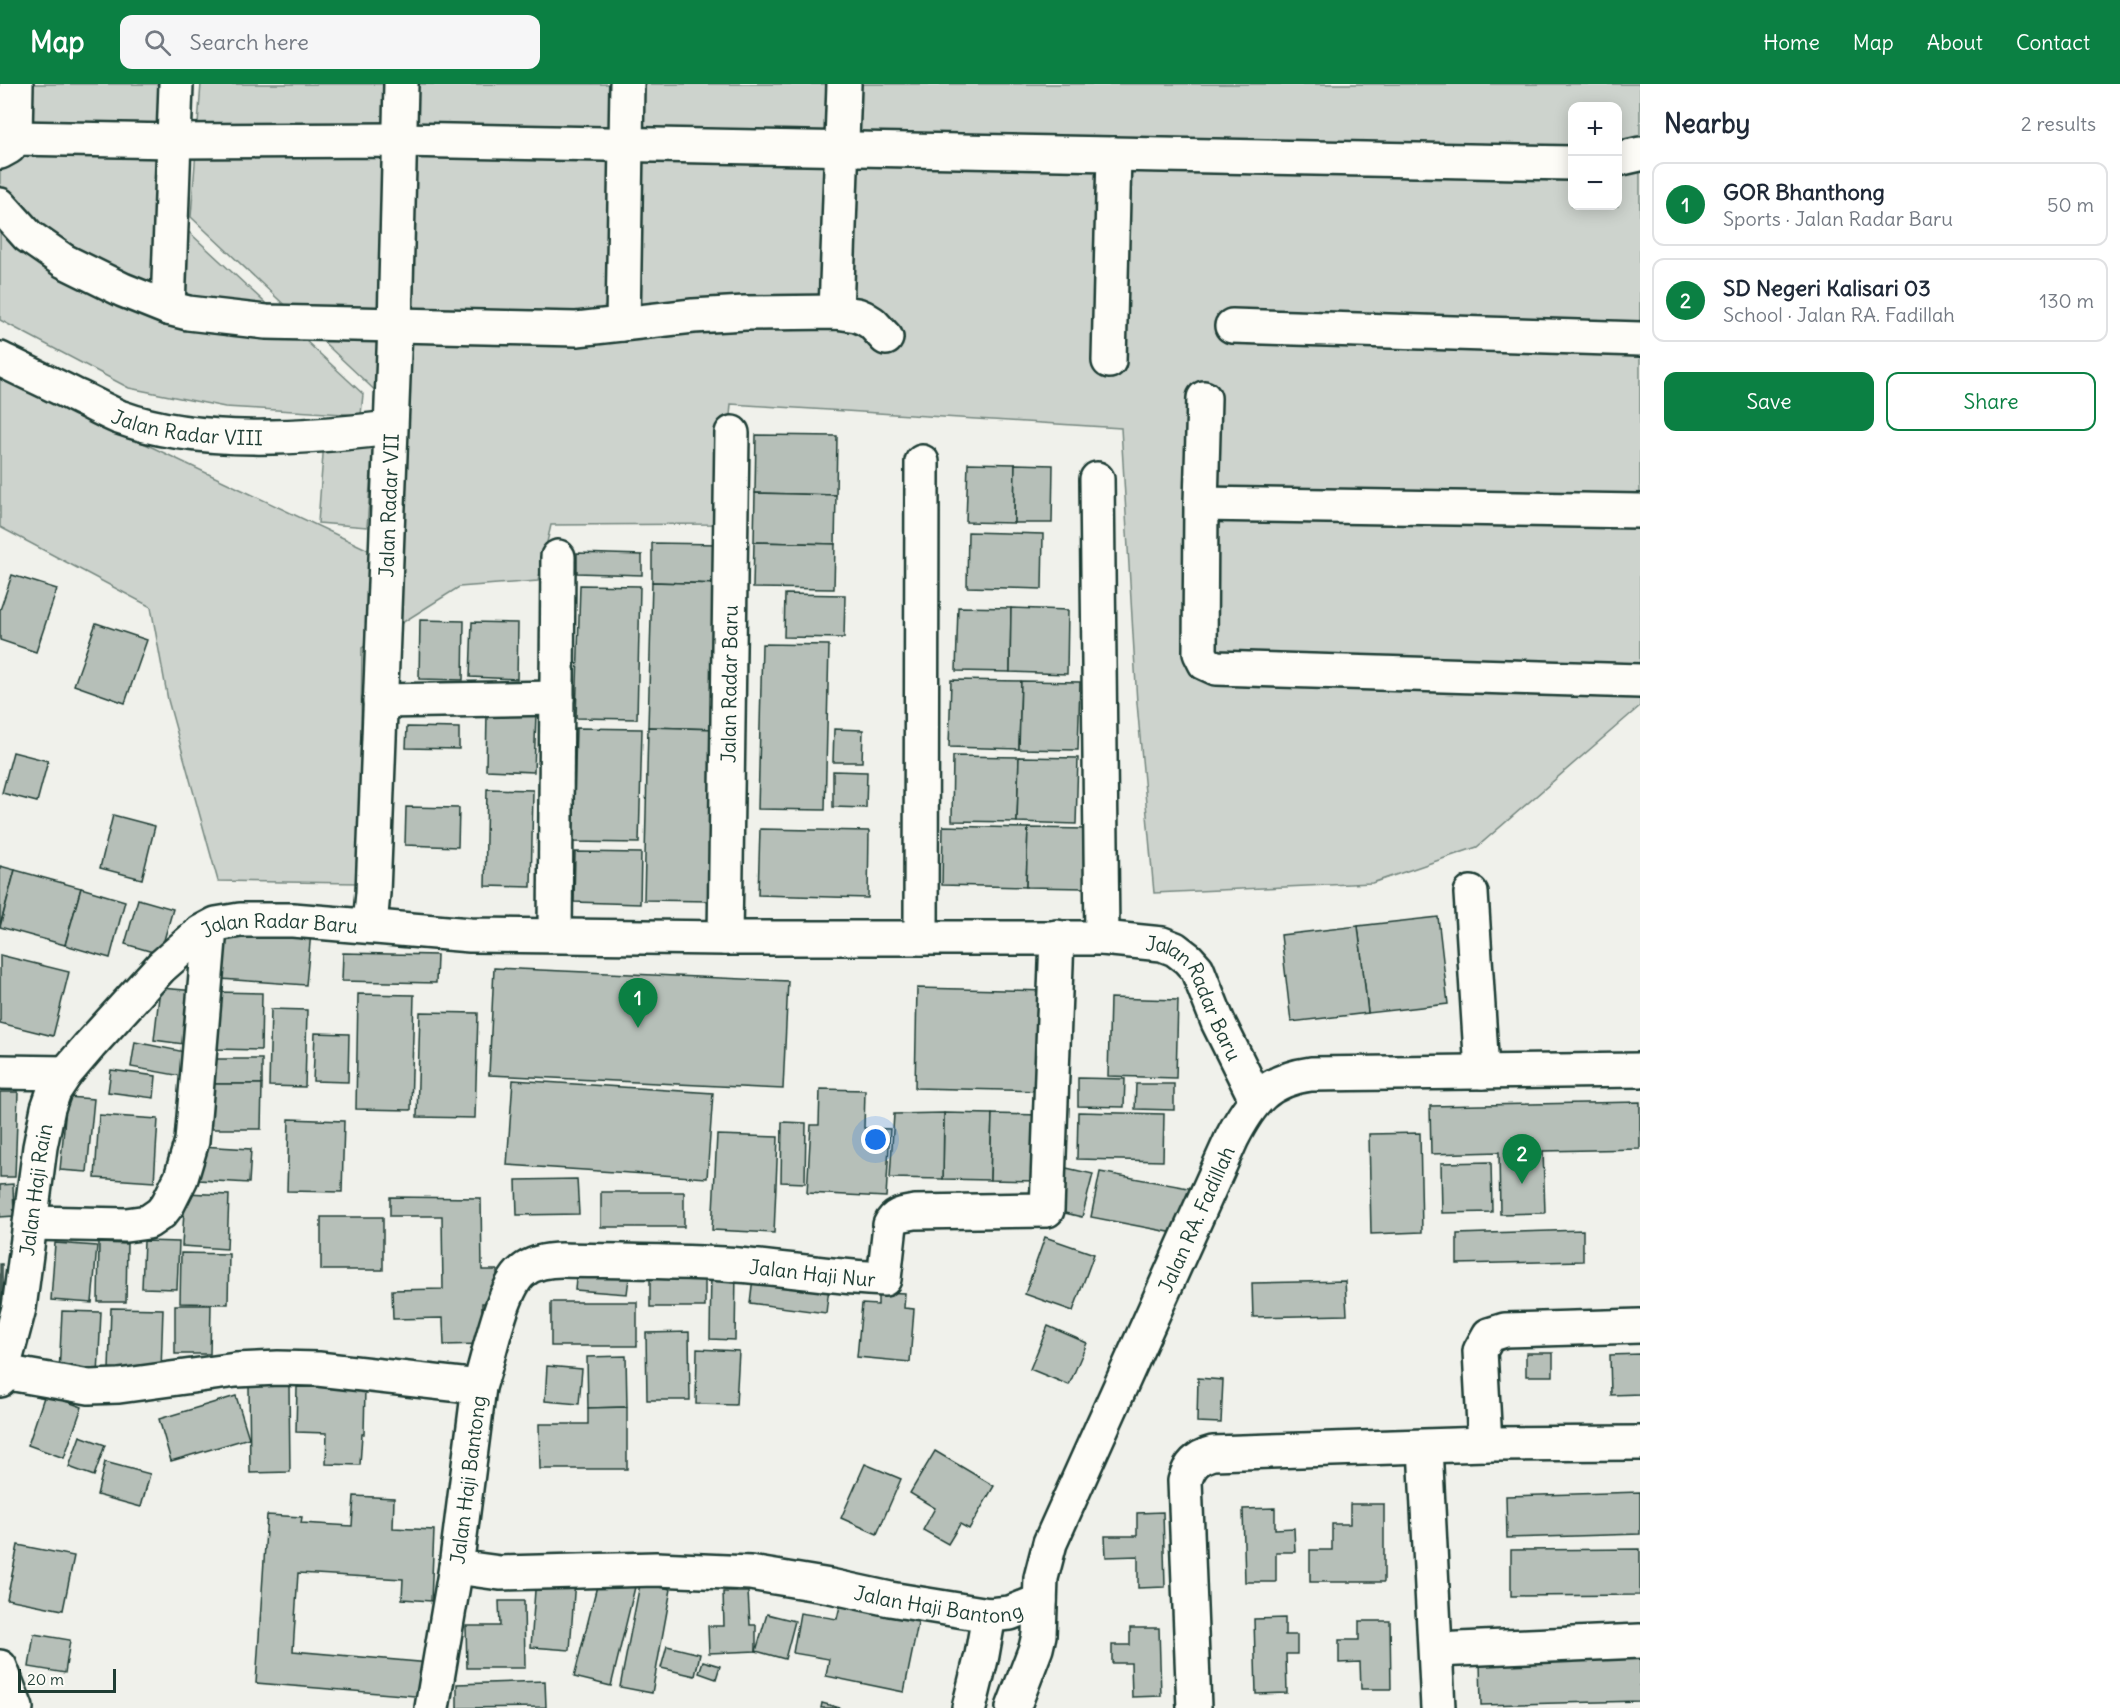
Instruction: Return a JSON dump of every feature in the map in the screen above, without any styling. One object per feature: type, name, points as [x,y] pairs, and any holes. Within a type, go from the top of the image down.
[{"type":"street","points":[[16,84],[8,145],[174,141],[400,140],[1568,162]]},
{"type":"street","points":[[168,308],[176,84]]},
{"type":"street","name":"Jalan Radar VII","points":[[370,926],[395,326],[401,84]]},
{"type":"street","points":[[623,324],[627,84]]},
{"type":"street","points":[[836,312],[844,84]]},
{"type":"street","points":[[1109,361],[1114,153]]},
{"type":"street","points":[[1622,158],[1640,154]]},
{"type":"street","points":[[0,205],[28,236],[63,261],[123,290],[188,314],[238,320],[395,326],[578,329],[657,318],[744,313],[836,312],[864,318],[886,338]]},
{"type":"street","points":[[1232,326],[1640,339]]},
{"type":"street","name":"Jalan Radar VIII","points":[[0,359],[119,417],[156,427],[223,436],[322,436],[390,428]]},
{"type":"street","points":[[1204,398],[1200,653],[1208,665],[1216,668],[1640,681]]},
{"type":"street","name":"Jalan Radar Baru","points":[[725,938],[732,433]]},
{"type":"street","points":[[921,938],[922,462]]},
{"type":"street","points":[[1097,479],[1102,938]]},
{"type":"street","points":[[1201,504],[1640,511]]},
{"type":"street","points":[[555,935],[558,557]]},
{"type":"street","points":[[380,701],[557,698]]},
{"type":"street","points":[[1471,893],[1482,1072]]},
{"type":"street","name":"Jalan Radar Baru","points":[[66,1073],[161,967],[185,945],[216,924],[264,919],[458,934],[725,938],[1057,937],[1102,938],[1162,944],[1175,949],[1197,969],[1218,1022],[1256,1099]]},
{"type":"street","points":[[31,1223],[126,1226],[148,1222],[161,1213],[168,1204],[181,1178],[192,1141],[210,928]]},
{"type":"street","name":"Jalan Haji Nur","points":[[479,1387],[509,1289],[524,1271],[549,1260],[724,1264],[884,1279],[890,1225],[893,1218],[900,1215],[915,1212],[1047,1210],[1057,937]]},
{"type":"street","name":"Jalan RA. Fadillah","points":[[1013,1708],[1036,1648],[1040,1628],[1043,1566],[1050,1543],[1248,1107],[1281,1081],[1311,1074],[1640,1070]]},
{"type":"street","points":[[0,1072],[66,1073]]},
{"type":"street","name":"Jalan Haji Rain","points":[[1,1376],[20,1308],[34,1183],[45,1121],[54,1091],[66,1073]]},
{"type":"street","points":[[1485,1444],[1480,1351],[1489,1335],[1505,1330],[1640,1326]]},
{"type":"street","name":"Jalan Haji Bantong","points":[[1,1376],[89,1387],[119,1386],[236,1370],[278,1368],[318,1369],[479,1387],[456,1568],[500,1573],[656,1569],[750,1573],[989,1615],[1010,1612],[1040,1601]]},
{"type":"street","points":[[1194,1708],[1185,1481],[1193,1463],[1198,1458],[1213,1453],[1485,1444],[1640,1443]]},
{"type":"street","points":[[1425,1447],[1438,1708]]},
{"type":"street","points":[[432,1708],[456,1568]]},
{"type":"street","points":[[969,1708],[989,1615]]},
{"type":"street","points":[[1436,1650],[1640,1641]]},
{"type":"street","points":[[0,1667],[16,1708]]},
{"type":"shaded area","points":[[0,84],[178,84],[176,220],[363,394],[361,415],[225,407],[129,388],[0,320]]},
{"type":"shaded area","points":[[201,84],[1640,84],[1640,706],[1477,847],[1372,883],[1154,893],[1137,703],[1121,428],[731,404],[721,524],[551,525],[538,581],[459,587],[362,648],[359,883],[218,881],[168,700],[151,607],[0,527],[0,375],[377,554],[383,398],[191,217]]},
{"type":"shaded area","points":[[324,441],[373,444],[367,527],[318,523]]},
{"type":"building","points":[[756,435],[837,436],[836,495],[755,493]]},
{"type":"building","points":[[968,463],[1015,464],[1014,523],[966,522]]},
{"type":"building","points":[[1015,464],[1053,465],[1052,523],[1014,523]]},
{"type":"building","points":[[755,493],[836,495],[835,544],[754,542]]},
{"type":"building","points":[[968,532],[1043,534],[1042,589],[967,587]]},
{"type":"building","points":[[754,542],[835,544],[834,589],[753,588]]},
{"type":"building","points":[[652,543],[720,544],[719,584],[652,582]]},
{"type":"building","points":[[577,553],[642,555],[642,575],[577,573]]},
{"type":"building","points":[[12,575],[57,589],[36,652],[0,640],[0,610]]},
{"type":"building","points":[[652,582],[719,584],[716,729],[648,727]]},
{"type":"building","points":[[580,585],[640,586],[637,719],[576,718]]},
{"type":"building","points":[[785,594],[845,595],[844,638],[784,637]]},
{"type":"building","points":[[958,607],[1011,608],[1010,672],[956,671]]},
{"type":"building","points":[[1011,608],[1068,610],[1067,674],[1010,672]]},
{"type":"building","points":[[420,620],[464,621],[463,680],[419,679]]},
{"type":"building","points":[[472,622],[518,623],[517,679],[470,677]]},
{"type":"building","points":[[96,623],[147,640],[125,703],[74,685]]},
{"type":"building","points":[[762,644],[829,645],[825,810],[758,809]]},
{"type":"building","points":[[951,680],[1021,681],[1019,749],[949,747]]},
{"type":"building","points":[[1021,681],[1080,682],[1078,750],[1019,749]]},
{"type":"building","points":[[487,712],[536,713],[534,772],[486,770]]},
{"type":"building","points":[[407,727],[459,728],[459,749],[406,748]]},
{"type":"building","points":[[648,727],[716,729],[711,901],[644,900]]},
{"type":"building","points":[[576,728],[642,729],[639,843],[573,842]]},
{"type":"building","points":[[834,729],[863,730],[862,762],[833,762]]},
{"type":"building","points":[[13,752],[48,761],[37,802],[2,793]]},
{"type":"building","points":[[953,756],[1019,757],[1017,822],[952,821]]},
{"type":"building","points":[[1019,757],[1078,758],[1076,824],[1017,822]]},
{"type":"building","points":[[833,771],[867,772],[866,808],[833,807]]},
{"type":"building","points":[[487,789],[533,790],[531,887],[485,886]]},
{"type":"building","points":[[406,807],[459,808],[458,847],[405,845]]},
{"type":"building","points":[[113,815],[155,826],[142,879],[100,868]]},
{"type":"building","points":[[943,826],[1028,828],[1026,887],[942,885]]},
{"type":"building","points":[[1028,828],[1087,829],[1086,888],[1026,887]]},
{"type":"building","points":[[760,829],[869,831],[868,898],[758,895]]},
{"type":"building","points":[[575,852],[641,853],[640,904],[574,902]]},
{"type":"building","points":[[0,866],[15,870],[0,926]]},
{"type":"building","points":[[15,870],[81,888],[65,945],[0,927]]},
{"type":"building","points":[[81,888],[125,901],[110,958],[65,945]]},
{"type":"building","points":[[138,899],[173,909],[160,954],[125,944]]},
{"type":"building","points":[[1438,917],[1448,1004],[1368,1013],[1358,926]]},
{"type":"building","points":[[226,925],[311,932],[306,985],[221,979]]},
{"type":"building","points":[[1358,926],[1368,1013],[1291,1022],[1281,935]]},
{"type":"building","points":[[343,953],[437,955],[436,983],[342,981]]},
{"type":"building","points":[[0,955],[69,972],[53,1036],[0,1023]]},
{"type":"building","points":[[494,968],[788,981],[783,1089],[489,1075]]},
{"type":"building","points":[[160,988],[197,991],[191,1045],[154,1040]]},
{"type":"building","points":[[917,988],[1048,991],[1046,1091],[915,1088]]},
{"type":"building","points":[[216,992],[262,993],[261,1050],[214,1049]]},
{"type":"building","points":[[358,994],[414,995],[411,1110],[356,1109]]},
{"type":"building","points":[[1110,998],[1178,1000],[1176,1078],[1108,1076]]},
{"type":"building","points":[[271,1009],[307,1010],[305,1087],[269,1086]]},
{"type":"building","points":[[420,1012],[478,1013],[475,1118],[417,1117]]},
{"type":"building","points":[[315,1033],[349,1034],[348,1082],[313,1081]]},
{"type":"building","points":[[135,1042],[185,1052],[181,1076],[131,1067]]},
{"type":"building","points":[[203,1059],[262,1059],[262,1084],[203,1084]]},
{"type":"building","points":[[111,1070],[156,1076],[154,1098],[108,1092]]},
{"type":"building","points":[[1078,1078],[1125,1079],[1124,1107],[1078,1106]]},
{"type":"building","points":[[513,1080],[713,1093],[707,1178],[507,1165]]},
{"type":"building","points":[[203,1084],[262,1084],[261,1129],[202,1129]]},
{"type":"building","points":[[1136,1084],[1174,1084],[1174,1110],[1135,1109]]},
{"type":"building","points":[[820,1089],[865,1090],[864,1128],[890,1129],[886,1197],[807,1193],[811,1125],[819,1125]]},
{"type":"building","points":[[0,1092],[18,1092],[15,1177],[0,1177]]},
{"type":"building","points":[[67,1097],[94,1099],[87,1172],[60,1170]]},
{"type":"building","points":[[1640,1102],[1640,1149],[1543,1151],[1545,1213],[1500,1214],[1499,1152],[1431,1154],[1430,1106]]},
{"type":"building","points":[[1078,1112],[1164,1114],[1163,1161],[1077,1159]]},
{"type":"building","points":[[944,1113],[992,1114],[990,1180],[943,1179]]},
{"type":"building","points":[[944,1113],[943,1179],[890,1178],[894,1114]]},
{"type":"building","points":[[992,1114],[1040,1115],[1039,1181],[990,1180]]},
{"type":"building","points":[[99,1115],[158,1119],[154,1182],[95,1178]]},
{"type":"building","points":[[289,1119],[344,1121],[342,1192],[287,1191]]},
{"type":"building","points":[[782,1122],[806,1123],[805,1183],[781,1182]]},
{"type":"building","points":[[1420,1133],[1422,1232],[1371,1234],[1369,1134]]},
{"type":"building","points":[[717,1135],[778,1137],[774,1233],[712,1230]]},
{"type":"building","points":[[200,1146],[251,1149],[249,1183],[199,1180]]},
{"type":"building","points":[[1491,1162],[1492,1212],[1442,1213],[1441,1163]]},
{"type":"building","points":[[1062,1167],[1093,1174],[1082,1217],[1052,1210]]},
{"type":"building","points":[[1100,1172],[1194,1189],[1185,1235],[1091,1217]]},
{"type":"building","points":[[577,1179],[579,1214],[517,1215],[516,1180]]},
{"type":"building","points":[[13,1184],[14,1216],[0,1217],[0,1185]]},
{"type":"building","points":[[601,1192],[684,1192],[684,1227],[601,1227]]},
{"type":"building","points":[[185,1193],[229,1195],[227,1249],[182,1246]]},
{"type":"building","points":[[390,1197],[481,1198],[482,1270],[497,1270],[497,1303],[482,1303],[482,1344],[444,1345],[443,1318],[393,1319],[392,1290],[443,1289],[442,1216],[390,1216]]},
{"type":"building","points":[[321,1217],[383,1217],[383,1270],[321,1270]]},
{"type":"building","points":[[1583,1230],[1583,1261],[1457,1264],[1457,1234]]},
{"type":"building","points":[[1045,1237],[1094,1254],[1073,1311],[1025,1294]]},
{"type":"building","points":[[144,1241],[179,1242],[177,1289],[142,1288]]},
{"type":"building","points":[[55,1243],[97,1246],[92,1303],[51,1300]]},
{"type":"building","points":[[99,1243],[127,1244],[126,1302],[98,1302]]},
{"type":"building","points":[[181,1253],[229,1254],[228,1304],[180,1303]]},
{"type":"building","points":[[0,1264],[2,1264],[2,1323],[0,1323]]},
{"type":"building","points":[[577,1265],[630,1270],[627,1294],[575,1290]]},
{"type":"building","points":[[754,1269],[830,1279],[826,1313],[750,1303]]},
{"type":"building","points":[[711,1270],[736,1270],[735,1340],[710,1339]]},
{"type":"building","points":[[650,1272],[705,1272],[705,1307],[650,1307]]},
{"type":"building","points":[[1345,1281],[1347,1315],[1253,1317],[1252,1283]]},
{"type":"building","points":[[878,1292],[905,1293],[904,1308],[914,1309],[910,1362],[857,1357],[862,1304],[878,1305]]},
{"type":"building","points":[[551,1302],[637,1302],[637,1346],[551,1346]]},
{"type":"building","points":[[175,1305],[211,1305],[210,1354],[175,1354]]},
{"type":"building","points":[[111,1308],[163,1309],[161,1372],[109,1370]]},
{"type":"building","points":[[62,1311],[101,1312],[98,1376],[59,1375]]},
{"type":"building","points":[[1048,1326],[1087,1343],[1069,1385],[1030,1369]]},
{"type":"building","points":[[689,1332],[690,1400],[647,1400],[646,1333]]},
{"type":"building","points":[[697,1349],[739,1351],[736,1405],[696,1404]]},
{"type":"building","points":[[1526,1353],[1553,1353],[1553,1376],[1526,1376]]},
{"type":"building","points":[[1640,1354],[1640,1394],[1611,1395],[1610,1355]]},
{"type":"building","points":[[626,1356],[627,1407],[588,1408],[587,1357]]},
{"type":"building","points":[[547,1366],[582,1369],[579,1404],[545,1401]]},
{"type":"building","points":[[1198,1378],[1223,1380],[1221,1423],[1197,1422]]},
{"type":"building","points":[[289,1385],[290,1472],[250,1473],[249,1386]]},
{"type":"building","points":[[297,1387],[365,1388],[364,1434],[362,1434],[360,1465],[326,1464],[327,1433],[296,1432]]},
{"type":"building","points":[[45,1394],[82,1407],[64,1458],[28,1445]]},
{"type":"building","points":[[236,1396],[249,1438],[171,1461],[159,1419]]},
{"type":"building","points":[[627,1407],[627,1469],[540,1469],[539,1424],[588,1424],[588,1408]]},
{"type":"building","points":[[80,1436],[105,1445],[94,1476],[69,1467]]},
{"type":"building","points":[[935,1451],[994,1486],[969,1529],[960,1524],[948,1544],[923,1530],[935,1508],[910,1493]]},
{"type":"building","points":[[105,1462],[150,1474],[141,1507],[97,1495]]},
{"type":"building","points":[[865,1464],[901,1479],[877,1534],[841,1518]]},
{"type":"building","points":[[1640,1492],[1640,1534],[1507,1538],[1506,1496]]},
{"type":"building","points":[[354,1496],[394,1498],[393,1528],[434,1530],[431,1601],[402,1599],[403,1579],[298,1573],[293,1651],[430,1663],[427,1697],[256,1683],[267,1515],[302,1517],[301,1523],[352,1526]]},
{"type":"building","points":[[1350,1504],[1384,1504],[1384,1582],[1310,1582],[1310,1550],[1332,1550],[1332,1524],[1350,1524]]},
{"type":"building","points":[[1275,1508],[1275,1529],[1294,1528],[1295,1552],[1276,1552],[1276,1582],[1245,1582],[1243,1509]]},
{"type":"building","points":[[1163,1512],[1165,1587],[1138,1588],[1138,1556],[1106,1557],[1105,1536],[1137,1536],[1137,1513]]},
{"type":"building","points":[[18,1545],[74,1556],[63,1610],[7,1599]]},
{"type":"building","points":[[1640,1549],[1640,1595],[1511,1596],[1511,1550]]},
{"type":"building","points":[[600,1574],[636,1583],[611,1686],[574,1677]]},
{"type":"building","points":[[536,1576],[575,1579],[570,1650],[531,1647]]},
{"type":"building","points":[[640,1584],[671,1589],[652,1693],[620,1687]]},
{"type":"building","points":[[723,1592],[748,1592],[750,1625],[756,1625],[756,1651],[709,1653],[708,1626],[724,1626]]},
{"type":"building","points":[[843,1593],[921,1609],[904,1692],[826,1676],[829,1659],[793,1653],[800,1613],[837,1619]]},
{"type":"building","points":[[499,1601],[524,1601],[525,1668],[467,1668],[466,1626],[500,1626]]},
{"type":"building","points":[[767,1614],[795,1621],[785,1659],[756,1651]]},
{"type":"building","points":[[1285,1618],[1285,1635],[1297,1635],[1297,1654],[1286,1654],[1287,1693],[1256,1694],[1254,1619]]},
{"type":"building","points":[[1359,1621],[1390,1621],[1391,1689],[1361,1689],[1360,1662],[1339,1663],[1339,1640],[1359,1640]]},
{"type":"building","points":[[1130,1628],[1159,1628],[1161,1696],[1132,1697],[1131,1663],[1112,1663],[1112,1645],[1130,1645]]},
{"type":"building","points":[[34,1634],[70,1640],[65,1673],[29,1667]]},
{"type":"building","points":[[667,1646],[700,1654],[695,1676],[661,1668]]},
{"type":"building","points":[[1640,1657],[1640,1701],[1481,1705],[1480,1661]]},
{"type":"building","points":[[703,1661],[720,1666],[716,1679],[699,1673]]},
{"type":"building","points":[[545,1681],[546,1707],[457,1708],[457,1684]]},
{"type":"building","points":[[822,1703],[840,1708],[821,1708]]},
{"type":"place","name":"GOR Bhanthong","points":[[638,1028]]},
{"type":"place","name":"SD Negeri Kalisari 03","points":[[1522,1184]]}]
